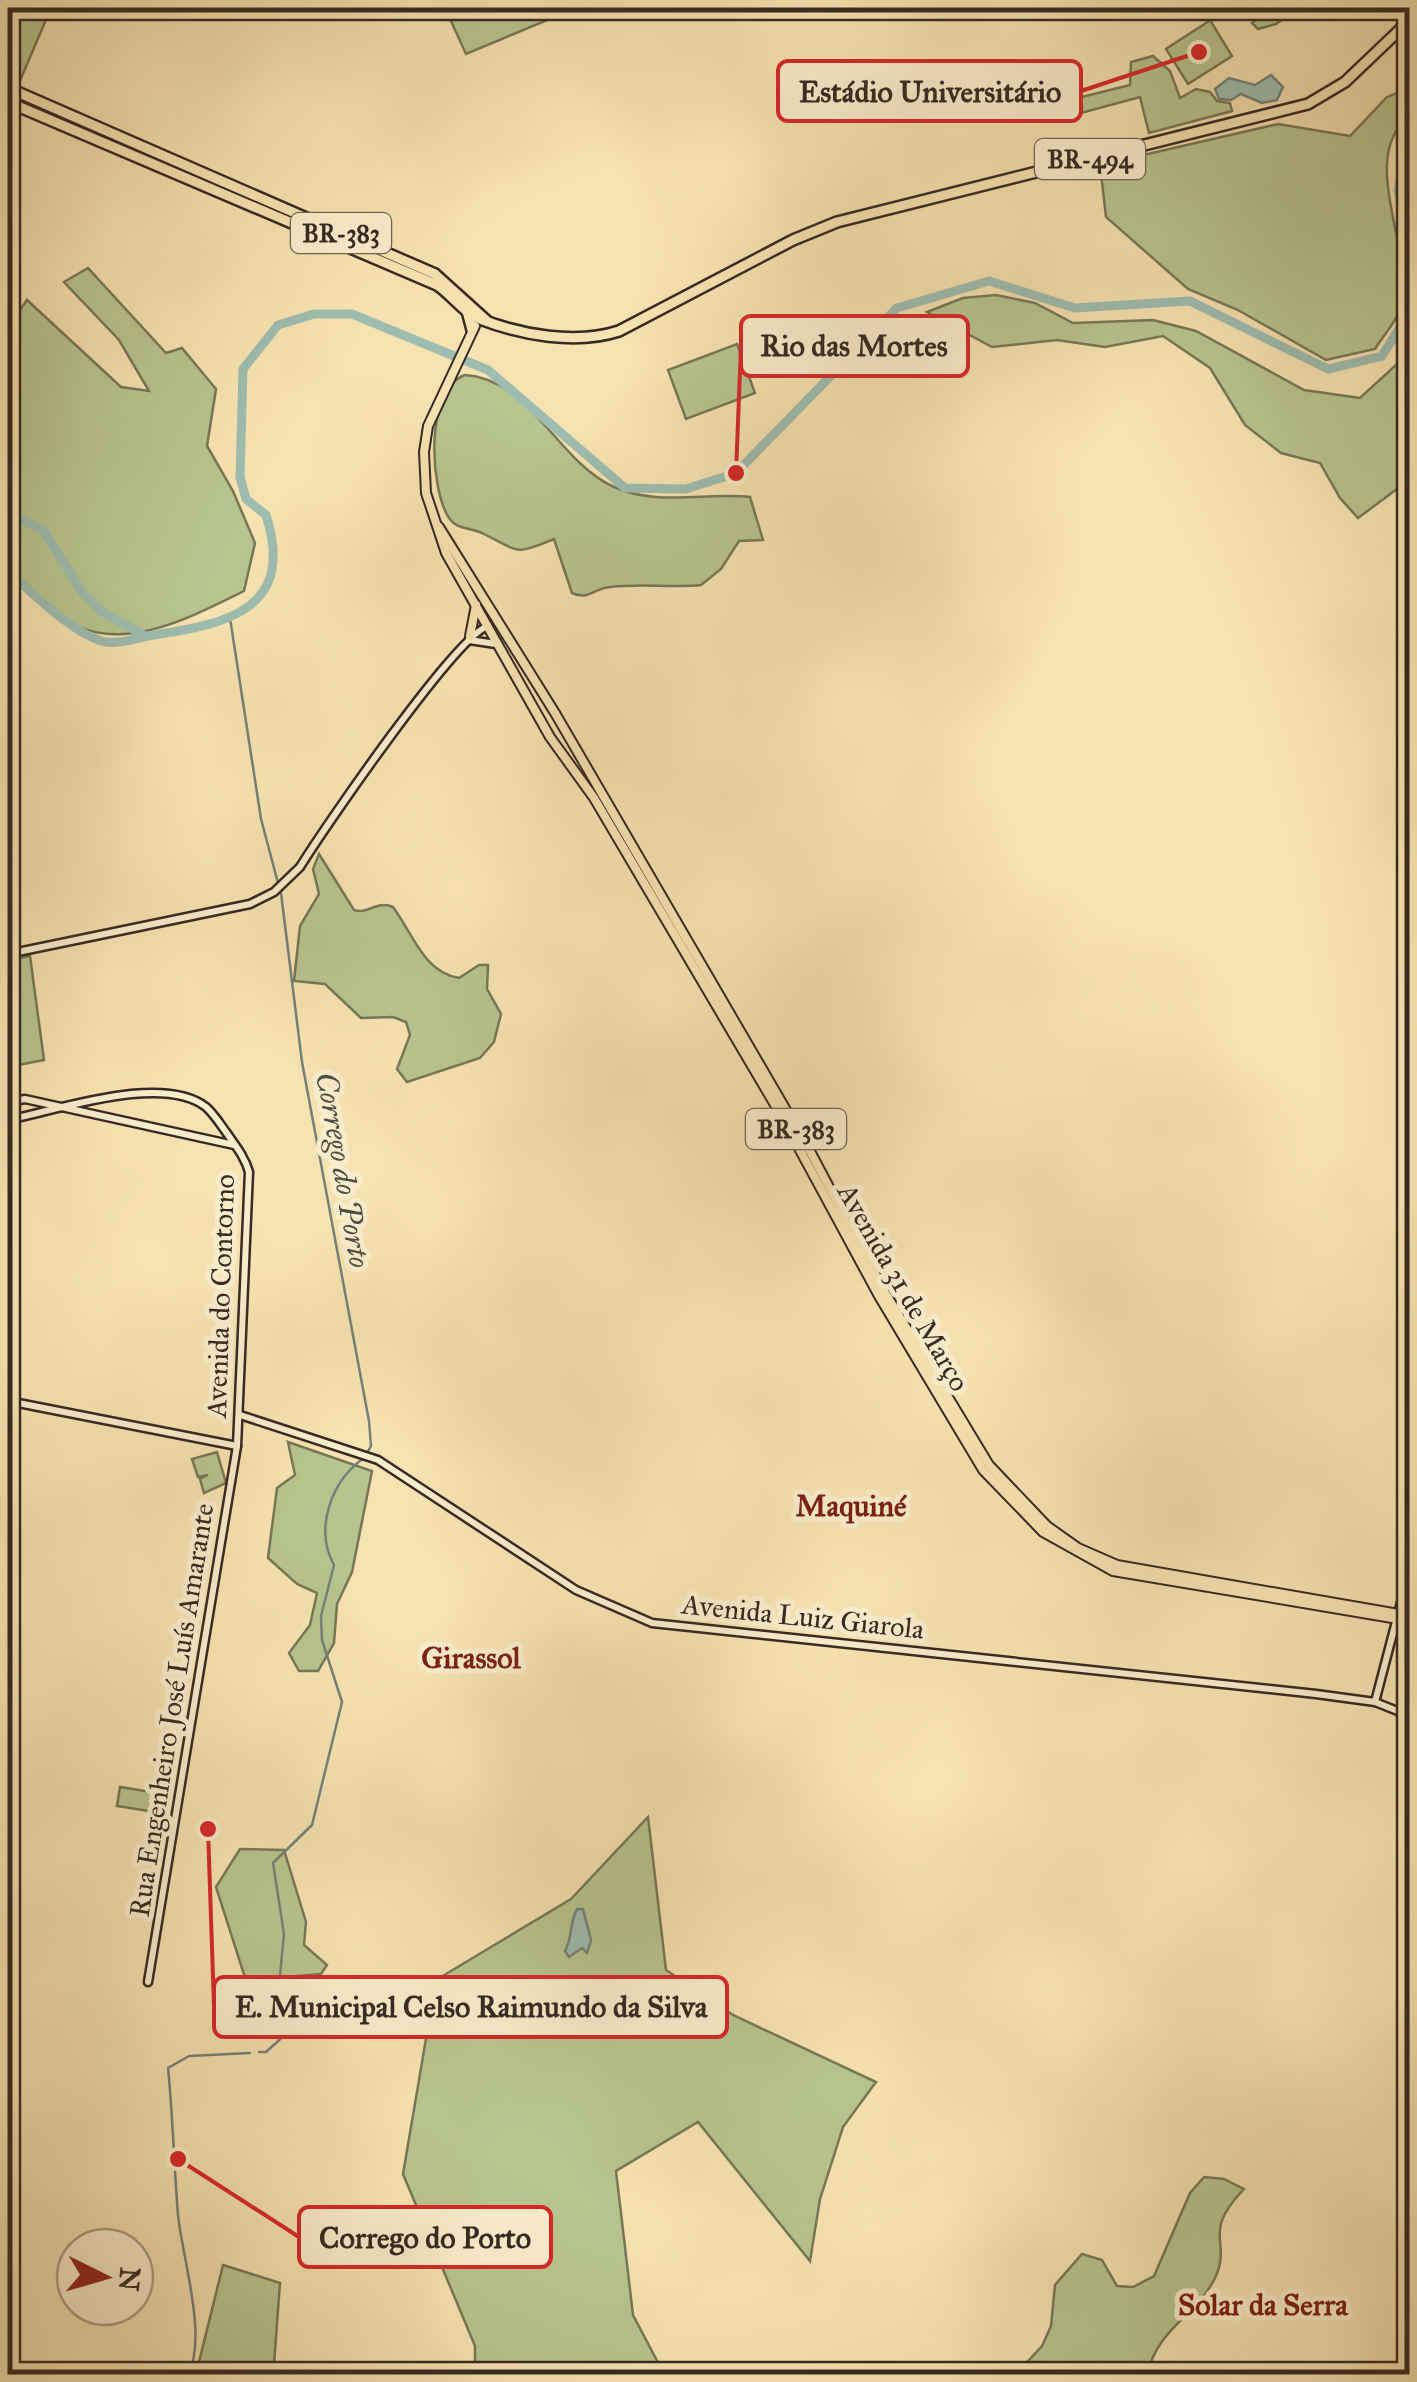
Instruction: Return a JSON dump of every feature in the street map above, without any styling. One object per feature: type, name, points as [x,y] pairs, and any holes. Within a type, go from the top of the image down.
[{"type":"highway","name":"BR-494","points":[[482,317],[534,334],[608,335],[836,222],[1308,104],[1345,82],[1410,20]]},
{"type":"highway","name":"BR-383","points":[[8,88],[412,263],[444,279],[482,317]]},
{"type":"highway","name":"BR-383","points":[[8,102],[438,285],[482,317]]},
{"type":"highway","points":[[466,309],[471,333]]},
{"type":"main road","name":"Avenida 31 de Março","points":[[482,317],[428,426],[423,478],[431,515],[454,567],[544,726],[578,773],[695,963]]},
{"type":"main road","name":"Avenida 31 de Março","points":[[431,515],[556,712],[843,1225],[1013,1500],[1077,1551],[1116,1565],[1410,1619]]},
{"type":"main road","points":[[454,567],[464,562]]},
{"type":"main road","points":[[469,638],[474,602],[483,593]]},
{"type":"main road","points":[[488,626],[509,635]]},
{"type":"main road","points":[[544,726],[554,725],[556,712]]},
{"type":"street","points":[[8,954],[222,912],[274,892],[300,867],[469,638],[488,626]]},
{"type":"street","points":[[469,638],[489,641],[503,649]]},
{"type":"street","points":[[65,1108],[141,1093],[164,1093],[204,1105],[235,1146]]},
{"type":"street","name":"Avenida do Contorno","points":[[8,1102],[25,1099],[235,1146],[247,1164],[250,1183],[237,1446]]},
{"type":"street","name":"Avenida do Contorno","points":[[8,1120],[65,1108]]},
{"type":"street","points":[[8,1375],[12,1402],[237,1446]]},
{"type":"street","name":"Avenida Luiz Giarola","points":[[240,1415],[378,1460],[576,1590],[652,1623],[1375,1702],[1410,1716]]},
{"type":"street","name":"Rua Engenheiro José Luís Amarante","points":[[148,1982],[237,1446]]},
{"type":"street","points":[[1375,1702],[1410,1568]]},
{"type":"green space","points":[[15,8],[51,8],[19,83],[8,78],[8,24]]},
{"type":"green space","points":[[445,8],[576,8],[466,54]]},
{"type":"green space","points":[[1262,8],[1252,16],[1210,20],[1232,56],[1188,84],[1166,49],[1209,21],[1210,15]]},
{"type":"green space","points":[[1268,8],[1298,8],[1276,24],[1258,29],[1252,23]]},
{"type":"green space","points":[[1153,56],[1170,71],[1180,98],[1196,89],[1210,92],[1217,101],[1230,103],[1232,111],[1149,133],[1140,97],[1081,113],[1078,98],[1130,85],[1131,62]]},
{"type":"green space","points":[[1409,88],[1409,118],[1394,135],[1387,181],[1404,287],[1401,308],[1375,349],[1326,360],[1238,310],[1188,289],[1106,217],[1100,165],[1278,124],[1350,136],[1387,97]]},
{"type":"green space","points":[[88,268],[166,353],[182,348],[216,389],[207,446],[233,491],[255,543],[244,591],[180,620],[134,633],[89,630],[68,621],[8,572],[8,292],[18,313],[27,300],[121,387],[149,391],[119,340],[64,282]]},
{"type":"green space","points":[[996,295],[1035,303],[1073,323],[1153,320],[1196,331],[1304,390],[1360,398],[1409,353],[1409,480],[1358,518],[1340,498],[1320,463],[1281,453],[1245,425],[1210,368],[1163,336],[1105,347],[1057,340],[992,347],[927,312],[963,298]]},
{"type":"green space","points":[[737,344],[755,393],[686,419],[668,370]]},
{"type":"green space","points":[[465,375],[488,380],[508,391],[575,459],[612,486],[646,496],[750,497],[763,540],[739,541],[721,569],[701,585],[622,586],[583,596],[572,593],[554,539],[518,550],[449,518],[438,486],[434,441],[443,400],[452,384]]},
{"type":"green space","points":[[319,854],[354,910],[393,907],[436,968],[459,978],[479,965],[488,965],[487,989],[501,1014],[494,1042],[480,1058],[407,1082],[397,1069],[410,1035],[406,1022],[393,1017],[361,1018],[325,984],[294,981],[300,926],[319,894],[313,869]]},
{"type":"green space","points":[[30,956],[44,1060],[8,1067],[8,960]]},
{"type":"green space","points":[[288,1442],[372,1471],[352,1572],[337,1604],[334,1643],[318,1671],[299,1671],[289,1653],[310,1625],[317,1593],[297,1584],[268,1558],[277,1488],[295,1475]]},
{"type":"green space","points":[[217,1452],[226,1483],[204,1493],[200,1479],[208,1475],[198,1477],[192,1459]]},
{"type":"green space","points":[[120,1787],[158,1793],[155,1812],[117,1806]]},
{"type":"green space","points":[[648,1817],[666,1970],[733,2015],[876,2082],[843,2127],[820,2199],[810,2261],[698,2122],[616,2171],[633,2315],[664,2374],[475,2374],[475,2346],[403,2174],[436,1980],[571,1899]]},
{"type":"green space","points":[[240,1849],[284,1850],[306,1922],[304,1945],[327,1965],[321,1974],[273,1978],[271,2009],[263,2034],[216,1887]]},
{"type":"green space","points":[[1204,2177],[1224,2179],[1244,2189],[1223,2217],[1221,2256],[1214,2280],[1160,2345],[1147,2374],[1016,2374],[1042,2346],[1051,2326],[1055,2285],[1082,2254],[1102,2260],[1117,2286],[1133,2287],[1154,2276],[1190,2193]]},
{"type":"green space","points":[[223,2265],[280,2283],[274,2364],[278,2374],[196,2374]]},
{"type":"shaded area","points":[[1271,75],[1283,87],[1277,100],[1262,103],[1241,94],[1231,100],[1219,99],[1215,89],[1229,78],[1255,85]]},
{"type":"shaded area","points":[[577,1909],[583,1909],[591,1940],[587,1953],[582,1948],[569,1957],[565,1951]]},
{"type":"waterway","points":[[1410,134],[1398,190],[1410,243]]},
{"type":"waterway","points":[[8,572],[64,620],[107,642],[207,625],[249,606],[264,591],[272,571],[273,546],[266,515],[246,499],[240,477],[243,369],[278,325],[314,314],[352,314],[488,370],[625,488],[686,489],[736,473],[897,308],[989,281],[1075,308],[1190,301],[1328,369],[1382,356],[1410,311]]},
{"type":"waterway","points":[[8,513],[43,530],[82,592],[102,612],[145,636]]},
{"type":"waterway","points":[[230,618],[261,819],[278,883]]},
{"type":"waterway","name":"Corrego do Porto","points":[[281,893],[302,1062],[369,1421],[371,1446],[367,1453]]},
{"type":"waterway","name":"Corrego do Porto","points":[[259,2052],[266,2052],[288,2032],[294,2007],[279,1985],[284,1934],[273,1863],[312,1825],[342,1702],[322,1640],[321,1616],[334,1565],[328,1551],[326,1521],[335,1492],[364,1458]]},
{"type":"waterway","name":"Corrego do Porto","points":[[188,2374],[193,2359],[195,2319],[178,2215],[168,2068],[189,2056],[250,2053]]},
{"type":"place","name":"Estádio Universitário","points":[[1199,52]]},
{"type":"place","name":"Rio das Mortes","points":[[736,473]]},
{"type":"place","name":"E. Municipal Celso Raimundo da Silva","points":[[208,1829]]},
{"type":"place","name":"Corrego do Porto","points":[[178,2159]]},
{"type":"district","name":"Maquiné","points":[[851,1506]]},
{"type":"district","name":"Girassol","points":[[471,1658]]},
{"type":"district","name":"Solar da Serra","points":[[1263,2305]]}]
